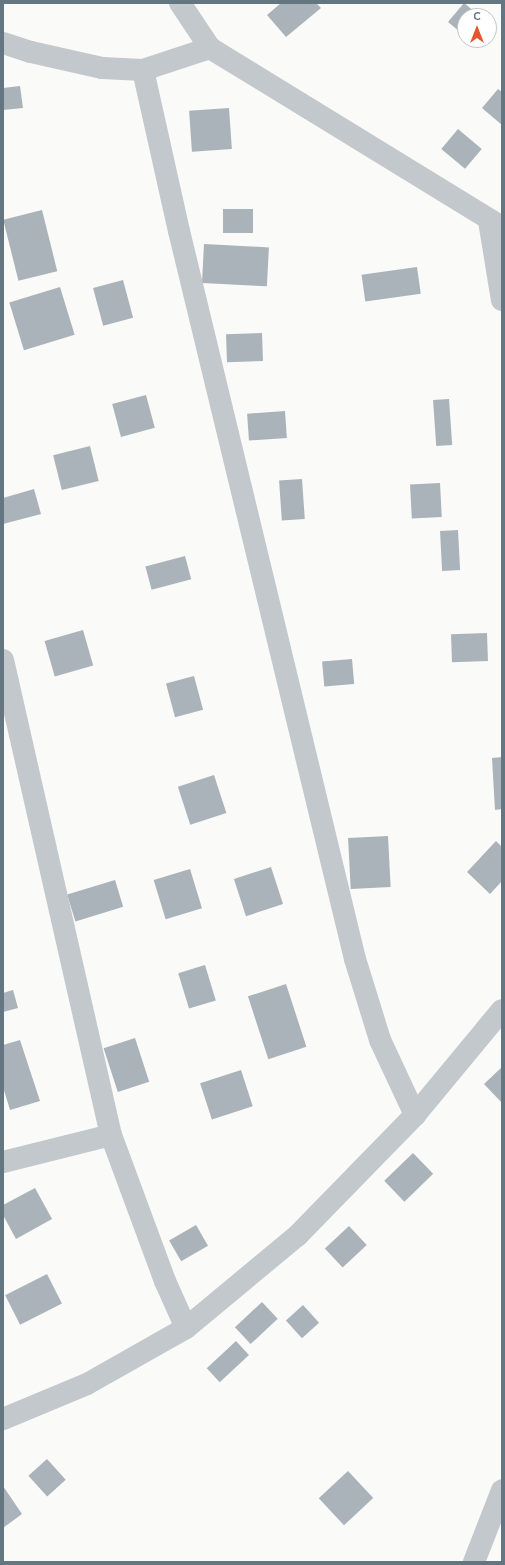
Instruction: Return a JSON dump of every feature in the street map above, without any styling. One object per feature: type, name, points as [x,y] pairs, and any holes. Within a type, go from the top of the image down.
[{"type":"street","points":[[180,3],[210,48],[496,224],[502,300]]},
{"type":"street","points":[[3,43],[31,52],[102,68],[142,70],[210,48]]},
{"type":"street","points":[[142,70],[181,239],[355,959],[380,1040],[415,1115]]},
{"type":"street","points":[[3,660],[111,1135],[165,1281],[186,1328]]},
{"type":"street","points":[[3,1419],[87,1384],[186,1328],[298,1235],[415,1115],[502,1010]]},
{"type":"street","points":[[3,1162],[111,1135]]},
{"type":"street","points":[[474,1562],[502,1490]]},
{"type":"building","points":[[281,3],[316,3],[321,8],[286,37],[267,15]]},
{"type":"building","points":[[464,3],[470,8],[460,8]]},
{"type":"building","points":[[457,11],[457,29],[448,22]]},
{"type":"building","points":[[20,86],[23,108],[3,110],[3,88]]},
{"type":"building","points":[[498,89],[502,92],[502,125],[482,108]]},
{"type":"building","points":[[229,108],[232,149],[192,152],[189,111]]},
{"type":"building","points":[[458,129],[482,149],[465,169],[441,149]]},
{"type":"building","points":[[223,209],[253,209],[253,233],[223,233]]},
{"type":"building","points":[[42,210],[57,271],[18,281],[3,220]]},
{"type":"building","points":[[204,244],[269,247],[267,286],[202,283]]},
{"type":"building","points":[[417,267],[421,294],[365,302],[362,275]]},
{"type":"building","points":[[123,280],[133,318],[103,326],[93,288]]},
{"type":"building","points":[[60,287],[75,335],[24,350],[9,302]]},
{"type":"building","points":[[262,333],[263,361],[227,362],[226,334]]},
{"type":"building","points":[[146,395],[155,428],[121,437],[112,404]]},
{"type":"building","points":[[449,399],[452,445],[436,446],[433,400]]},
{"type":"building","points":[[285,411],[287,438],[249,441],[247,414]]},
{"type":"building","points":[[90,446],[99,481],[62,490],[53,455]]},
{"type":"building","points":[[302,479],[305,519],[282,521],[279,481]]},
{"type":"building","points":[[440,483],[442,517],[412,519],[410,485]]},
{"type":"building","points":[[34,489],[41,514],[3,524],[3,498]]},
{"type":"building","points":[[458,530],[460,570],[442,571],[440,531]]},
{"type":"building","points":[[185,556],[191,579],[152,590],[145,567]]},
{"type":"building","points":[[83,630],[93,666],[55,677],[45,641]]},
{"type":"building","points":[[487,633],[488,661],[452,662],[451,634]]},
{"type":"building","points":[[352,659],[354,684],[324,687],[322,662]]},
{"type":"building","points":[[194,676],[203,710],[175,717],[166,684]]},
{"type":"building","points":[[502,757],[502,809],[495,810],[492,758]]},
{"type":"building","points":[[214,775],[226,813],[190,825],[178,787]]},
{"type":"building","points":[[388,836],[391,887],[351,889],[348,838]]},
{"type":"building","points":[[496,841],[502,847],[502,881],[490,894],[467,872]]},
{"type":"building","points":[[271,867],[283,904],[246,916],[234,879]]},
{"type":"building","points":[[190,869],[202,908],[166,919],[154,880]]},
{"type":"building","points":[[115,880],[123,907],[75,921],[67,895]]},
{"type":"building","points":[[205,965],[216,1000],[189,1009],[178,973]]},
{"type":"building","points":[[286,984],[306,1047],[268,1059],[248,996]]},
{"type":"building","points":[[13,990],[18,1008],[3,1012],[3,993]]},
{"type":"building","points":[[135,1038],[149,1082],[118,1092],[104,1048]]},
{"type":"building","points":[[20,1040],[40,1101],[10,1110],[3,1087],[3,1045]]},
{"type":"building","points":[[502,1067],[502,1103],[484,1084]]},
{"type":"building","points":[[241,1070],[253,1106],[212,1119],[200,1083]]},
{"type":"building","points":[[413,1153],[433,1174],[404,1202],[384,1181]]},
{"type":"building","points":[[35,1188],[52,1219],[16,1239],[3,1215],[3,1205]]},
{"type":"building","points":[[196,1225],[208,1246],[181,1261],[169,1240]]},
{"type":"building","points":[[349,1226],[367,1245],[343,1268],[325,1249]]},
{"type":"building","points":[[47,1274],[62,1303],[20,1325],[5,1295]]},
{"type":"building","points":[[262,1302],[278,1319],[251,1344],[235,1327]]},
{"type":"building","points":[[303,1305],[319,1323],[302,1338],[286,1320]]},
{"type":"building","points":[[236,1341],[249,1355],[220,1382],[207,1368]]},
{"type":"building","points":[[47,1459],[66,1480],[47,1497],[28,1476]]},
{"type":"building","points":[[348,1471],[373,1498],[344,1525],[319,1498]]},
{"type":"building","points":[[3,1486],[22,1514],[3,1528]]}]
